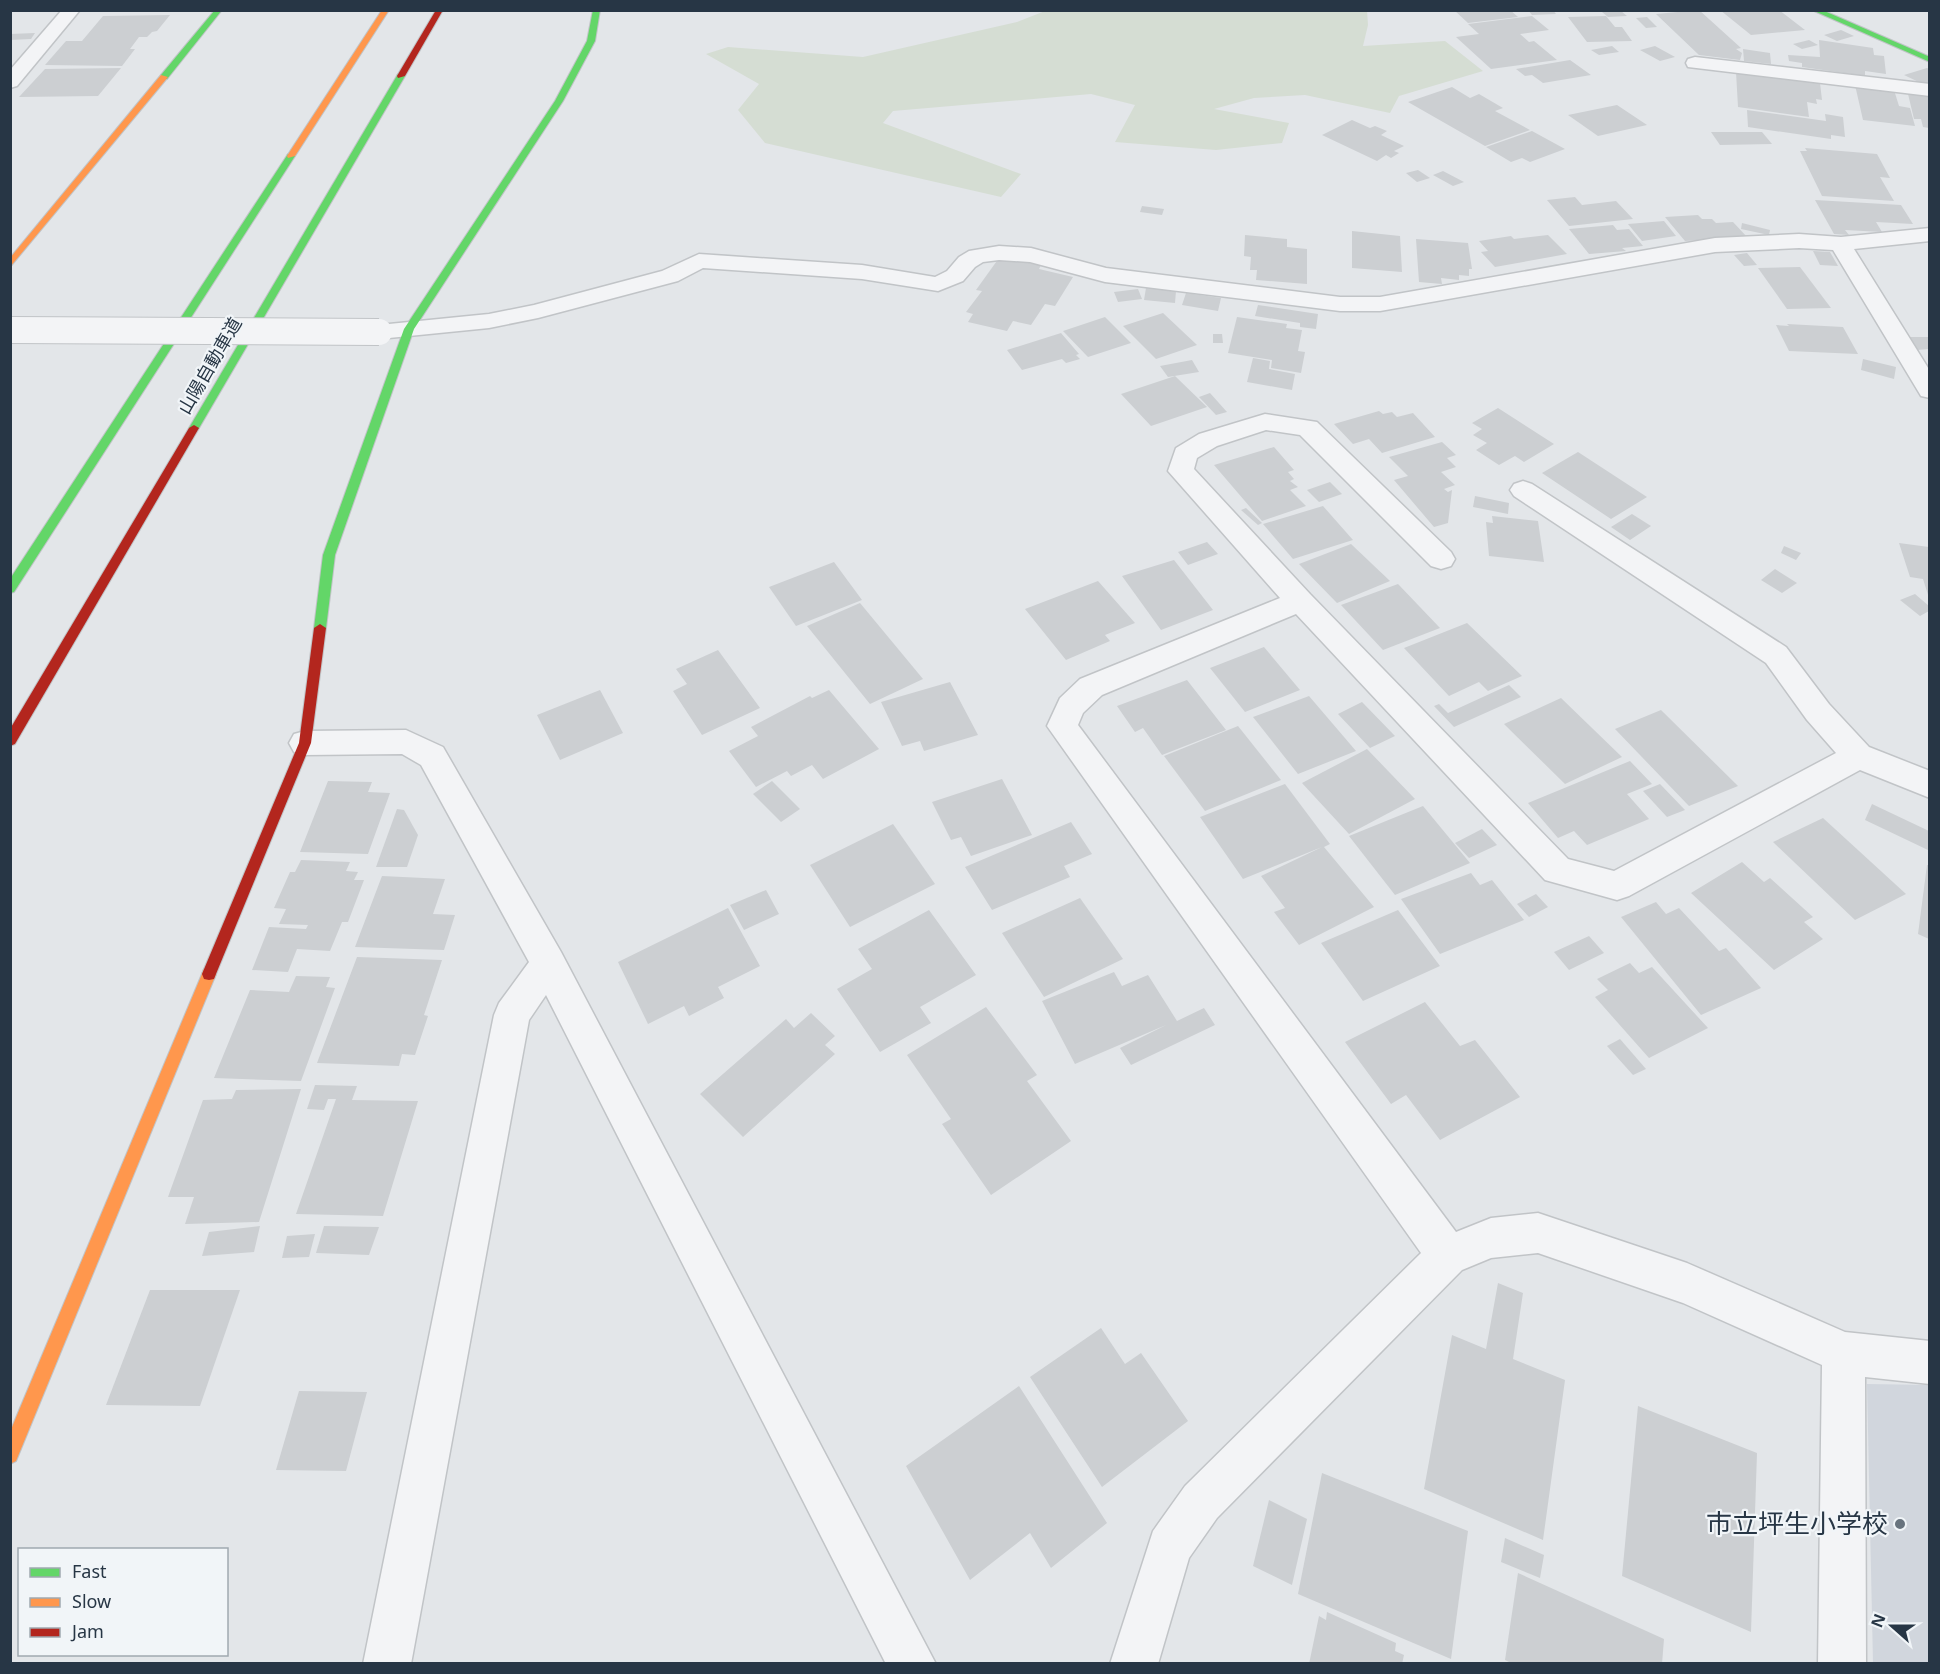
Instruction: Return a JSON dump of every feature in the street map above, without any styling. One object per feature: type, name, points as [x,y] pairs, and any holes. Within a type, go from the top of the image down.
[{"type":"main road","points":[[10,264],[219,10]]},
{"type":"main road","points":[[10,589],[386,10]]},
{"type":"main road","name":"山陽自動車道","points":[[10,741],[440,10]]},
{"type":"main road","points":[[10,1455],[304,743],[329,555],[409,329],[559,100],[591,41],[597,10]]},
{"type":"main road","points":[[1815,10],[1929,60]]},
{"type":"street","points":[[10,82],[72,10]]},
{"type":"street","points":[[1695,63],[1929,90]]},
{"type":"street","points":[[10,330],[379,332],[489,321],[538,311],[670,276],[699,261],[862,272],[938,284],[955,276],[977,256],[999,253],[1031,255],[1105,275],[1329,303],[1380,304],[1715,245],[1799,241],[1841,244],[1929,234]]},
{"type":"street","points":[[1841,244],[1929,391]]},
{"type":"street","points":[[1441,559],[1308,428],[1265,422],[1208,440],[1185,454],[1181,471],[1300,601],[1557,870],[1617,886],[1858,756]]},
{"type":"street","points":[[1523,490],[1776,655],[1818,712],[1858,756],[1929,785]]},
{"type":"street","points":[[1300,601],[1091,687],[1071,706],[1062,726],[1448,1256]]},
{"type":"street","points":[[304,743],[406,742],[432,756],[548,963],[912,1664]]},
{"type":"street","points":[[387,1664],[512,1015],[548,963]]},
{"type":"street","points":[[1134,1664],[1169,1547],[1201,1502],[1448,1256],[1491,1238],[1538,1233],[1687,1284],[1844,1353],[1929,1363]]},
{"type":"street","points":[[1842,1664],[1844,1353]]},
{"type":"shaded area","points":[[1367,10],[1368,25],[1363,46],[1445,41],[1483,71],[1399,96],[1390,113],[1305,95],[1254,98],[1214,109],[1289,123],[1282,143],[1216,150],[1115,142],[1135,105],[1091,94],[893,111],[883,123],[1021,174],[1001,197],[765,143],[738,110],[759,84],[706,54],[728,47],[863,57],[1017,22],[1045,11]]},
{"type":"shaded area","name":"市立坪生小学校","points":[[1867,1384],[1929,1385],[1929,1663],[1873,1663]]},
{"type":"building","points":[[1454,10],[1510,10],[1518,17],[1468,23]]},
{"type":"building","points":[[1528,10],[1553,10],[1556,14],[1532,15]]},
{"type":"building","points":[[1699,10],[1741,48],[1736,49],[1742,53],[1740,60],[1699,55],[1656,14]]},
{"type":"building","points":[[1720,10],[1779,10],[1805,30],[1751,35]]},
{"type":"building","points":[[1621,11],[1627,16],[1608,17],[1602,12]]},
{"type":"building","points":[[170,15],[157,31],[147,37],[139,37],[130,49],[135,49],[122,66],[45,65],[66,41],[82,41],[103,16]]},
{"type":"building","points":[[1532,16],[1549,30],[1520,34],[1529,42],[1534,41],[1557,60],[1491,69],[1456,37],[1479,34],[1468,24]]},
{"type":"building","points":[[1606,16],[1615,27],[1622,27],[1632,41],[1587,42],[1568,17]]},
{"type":"building","points":[[1647,17],[1657,27],[1646,28],[1636,18]]},
{"type":"building","points":[[1841,30],[1854,36],[1837,41],[1824,35]]},
{"type":"building","points":[[35,33],[31,39],[10,40],[10,34]]},
{"type":"building","points":[[1809,40],[1818,45],[1802,49],[1793,44]]},
{"type":"building","points":[[1819,40],[1873,48],[1874,55],[1884,56],[1886,74],[1865,71],[1865,76],[1802,67],[1802,63],[1789,61],[1788,55],[1820,57]]},
{"type":"building","points":[[1612,46],[1619,52],[1599,55],[1591,50]]},
{"type":"building","points":[[1655,46],[1675,57],[1660,61],[1640,50]]},
{"type":"building","points":[[1743,49],[1770,53],[1771,64],[1744,61]]},
{"type":"building","points":[[1570,60],[1591,75],[1543,83],[1532,75],[1525,76],[1516,69]]},
{"type":"building","points":[[121,68],[98,96],[19,97],[45,69]]},
{"type":"building","points":[[1929,69],[1929,84],[1925,85],[1904,75]]},
{"type":"building","points":[[1736,72],[1820,83],[1822,100],[1816,99],[1817,104],[1807,102],[1809,117],[1738,107]]},
{"type":"building","points":[[1855,85],[1894,90],[1899,106],[1910,108],[1915,126],[1863,120]]},
{"type":"building","points":[[1452,87],[1470,98],[1479,94],[1503,108],[1495,111],[1530,130],[1485,146],[1408,102]]},
{"type":"building","points":[[1908,94],[1929,97],[1929,128],[1923,127],[1921,119],[1914,119]]},
{"type":"building","points":[[1617,105],[1647,125],[1598,136],[1568,115]]},
{"type":"building","points":[[1747,110],[1826,121],[1825,114],[1843,117],[1845,137],[1831,135],[1831,139],[1748,127]]},
{"type":"building","points":[[1352,120],[1370,128],[1375,126],[1387,131],[1381,135],[1404,146],[1394,151],[1399,153],[1391,158],[1386,155],[1377,161],[1322,135]]},
{"type":"building","points":[[1532,131],[1565,149],[1530,162],[1522,158],[1511,162],[1486,147]]},
{"type":"building","points":[[1711,132],[1762,132],[1772,144],[1720,145]]},
{"type":"building","points":[[1805,148],[1877,154],[1890,178],[1880,177],[1894,201],[1822,196],[1800,151],[1807,151]]},
{"type":"building","points":[[1418,170],[1430,178],[1417,182],[1406,173]]},
{"type":"building","points":[[1443,171],[1464,182],[1453,186],[1433,175]]},
{"type":"building","points":[[1575,197],[1582,205],[1616,201],[1633,219],[1569,226],[1547,200]]},
{"type":"building","points":[[1815,200],[1901,205],[1913,224],[1876,222],[1882,232],[1845,230],[1849,235],[1834,234]]},
{"type":"building","points":[[1142,206],[1164,209],[1162,215],[1140,212]]},
{"type":"building","points":[[1698,215],[1702,219],[1712,219],[1716,223],[1733,222],[1747,237],[1685,241],[1665,217]]},
{"type":"building","points":[[1664,221],[1676,236],[1642,241],[1628,224]]},
{"type":"building","points":[[1742,223],[1770,230],[1769,235],[1741,229]]},
{"type":"building","points":[[1613,225],[1617,230],[1629,229],[1643,246],[1622,248],[1626,251],[1589,254],[1569,229]]},
{"type":"building","points":[[1352,231],[1400,236],[1402,272],[1352,268]]},
{"type":"building","points":[[1245,235],[1287,239],[1287,247],[1307,249],[1307,284],[1256,280],[1257,270],[1250,270],[1251,257],[1244,256]]},
{"type":"building","points":[[1548,235],[1567,254],[1495,267],[1481,252],[1488,251],[1479,241],[1511,236],[1514,239]]},
{"type":"building","points":[[1416,239],[1468,243],[1472,269],[1469,269],[1469,276],[1459,275],[1459,280],[1441,278],[1442,284],[1419,282]]},
{"type":"building","points":[[1813,251],[1830,252],[1838,266],[1820,265]]},
{"type":"building","points":[[1747,253],[1757,265],[1744,266],[1734,255]]},
{"type":"building","points":[[999,258],[1041,265],[1039,269],[1073,277],[1055,306],[1045,304],[1031,325],[1013,321],[1007,331],[968,322],[973,314],[966,312],[982,291],[976,290]]},
{"type":"building","points":[[1800,267],[1831,308],[1787,309],[1758,268]]},
{"type":"building","points":[[1146,288],[1176,291],[1175,303],[1144,300]]},
{"type":"building","points":[[1138,289],[1142,299],[1118,302],[1114,292]]},
{"type":"building","points":[[1186,293],[1221,298],[1218,311],[1182,305]]},
{"type":"building","points":[[1258,305],[1318,314],[1316,329],[1300,327],[1300,323],[1255,316]]},
{"type":"building","points":[[1163,313],[1197,345],[1156,359],[1123,326]]},
{"type":"building","points":[[1105,317],[1131,343],[1088,357],[1063,331]]},
{"type":"building","points":[[1237,317],[1287,324],[1286,328],[1302,330],[1298,351],[1305,352],[1301,373],[1271,368],[1272,360],[1228,353]]},
{"type":"building","points":[[1787,324],[1843,327],[1858,354],[1789,351],[1776,325],[1789,326]]},
{"type":"building","points":[[1061,333],[1079,354],[1076,355],[1080,359],[1066,363],[1062,359],[1022,370],[1007,350]]},
{"type":"building","points":[[1213,334],[1222,334],[1223,343],[1213,343]]},
{"type":"building","points":[[1906,337],[1929,337],[1929,349],[1917,350]]},
{"type":"building","points":[[1253,358],[1270,361],[1269,369],[1295,374],[1292,390],[1247,382]]},
{"type":"building","points":[[1863,359],[1896,367],[1894,379],[1861,370]]},
{"type":"building","points":[[1192,360],[1199,372],[1168,377],[1160,366]]},
{"type":"building","points":[[1175,376],[1207,407],[1151,426],[1121,394]]},
{"type":"building","points":[[1210,393],[1227,412],[1216,415],[1199,397]]},
{"type":"building","points":[[1498,408],[1554,444],[1524,462],[1515,456],[1499,465],[1476,450],[1487,443],[1473,435],[1482,429],[1472,423]]},
{"type":"building","points":[[1379,411],[1383,414],[1392,412],[1397,417],[1413,413],[1435,437],[1382,453],[1369,439],[1353,444],[1334,424]]},
{"type":"building","points":[[1442,442],[1456,455],[1447,458],[1456,467],[1441,472],[1455,485],[1444,489],[1448,492],[1452,490],[1448,523],[1434,527],[1394,480],[1408,476],[1389,457]]},
{"type":"building","points":[[1274,447],[1294,470],[1288,472],[1294,479],[1290,481],[1298,487],[1290,490],[1306,506],[1262,521],[1214,465]]},
{"type":"building","points":[[1578,452],[1647,497],[1611,519],[1542,473]]},
{"type":"building","points":[[1330,482],[1342,494],[1319,502],[1307,490]]},
{"type":"building","points":[[1475,496],[1509,503],[1508,514],[1473,507]]},
{"type":"building","points":[[1323,506],[1353,540],[1293,559],[1263,524]]},
{"type":"building","points":[[1246,508],[1262,523],[1258,525],[1241,510]]},
{"type":"building","points":[[1632,514],[1651,526],[1630,540],[1611,527]]},
{"type":"building","points":[[1492,516],[1538,521],[1544,562],[1489,556],[1486,522],[1493,523]]},
{"type":"building","points":[[1207,542],[1218,554],[1188,565],[1178,552]]},
{"type":"building","points":[[1899,543],[1929,547],[1929,598],[1923,579],[1910,577]]},
{"type":"building","points":[[1351,544],[1390,581],[1337,603],[1299,564]]},
{"type":"building","points":[[1784,546],[1801,553],[1796,560],[1781,553]]},
{"type":"building","points":[[1174,560],[1213,610],[1161,630],[1122,576]]},
{"type":"building","points":[[834,562],[862,600],[796,626],[769,587]]},
{"type":"building","points":[[1775,569],[1797,583],[1782,593],[1761,580]]},
{"type":"building","points":[[1098,581],[1135,623],[1105,635],[1110,641],[1066,660],[1025,609]]},
{"type":"building","points":[[1398,584],[1440,628],[1383,650],[1341,605]]},
{"type":"building","points":[[1915,594],[1929,606],[1929,611],[1920,616],[1900,600]]},
{"type":"building","points":[[860,603],[923,679],[870,704],[807,626]]},
{"type":"building","points":[[1467,623],[1522,676],[1488,691],[1479,682],[1449,696],[1404,648]]},
{"type":"building","points":[[1264,647],[1300,690],[1245,712],[1210,668]]},
{"type":"building","points":[[718,650],[760,708],[702,735],[673,691],[687,684],[676,669]]},
{"type":"building","points":[[1187,680],[1226,730],[1162,755],[1143,728],[1135,732],[1117,706]]},
{"type":"building","points":[[950,682],[978,735],[924,751],[920,741],[902,746],[881,702]]},
{"type":"building","points":[[1509,685],[1521,697],[1454,727],[1434,706],[1439,704],[1448,713]]},
{"type":"building","points":[[600,690],[623,733],[560,760],[537,715]]},
{"type":"building","points":[[829,690],[879,749],[823,779],[812,765],[791,776],[787,771],[756,787],[729,751],[758,736],[751,727],[810,696],[812,698]]},
{"type":"building","points":[[1309,696],[1356,751],[1298,774],[1253,717]]},
{"type":"building","points":[[1561,698],[1622,757],[1565,784],[1504,724]]},
{"type":"building","points":[[1362,702],[1395,736],[1370,748],[1338,714]]},
{"type":"building","points":[[1661,710],[1738,786],[1689,806],[1615,729]]},
{"type":"building","points":[[1238,726],[1281,780],[1205,811],[1164,756]]},
{"type":"building","points":[[1367,749],[1415,799],[1349,834],[1302,783]]},
{"type":"building","points":[[1630,761],[1652,784],[1627,794],[1649,819],[1587,845],[1574,831],[1558,838],[1528,803]]},
{"type":"building","points":[[1002,779],[1032,835],[971,856],[961,837],[951,840],[932,802]]},
{"type":"building","points":[[328,781],[372,782],[368,792],[390,793],[368,854],[300,852]]},
{"type":"building","points":[[772,781],[800,809],[781,822],[753,794]]},
{"type":"building","points":[[1285,784],[1330,844],[1324,847],[1374,907],[1299,945],[1274,912],[1285,908],[1261,876],[1322,847],[1243,879],[1200,817]]},
{"type":"building","points":[[1660,784],[1685,810],[1667,817],[1643,791]]},
{"type":"building","points":[[1872,804],[1929,831],[1928,850],[1865,820]]},
{"type":"building","points":[[1423,806],[1470,863],[1395,895],[1349,836]]},
{"type":"building","points":[[397,809],[404,810],[418,835],[407,867],[376,867]]},
{"type":"building","points":[[1823,818],[1906,894],[1855,920],[1773,842]]},
{"type":"building","points":[[1071,822],[1092,854],[1064,866],[1070,877],[992,910],[965,867]]},
{"type":"building","points":[[893,824],[935,884],[850,927],[810,865]]},
{"type":"building","points":[[1482,829],[1497,845],[1469,858],[1455,843]]},
{"type":"building","points":[[301,860],[350,862],[346,871],[358,872],[354,880],[364,880],[348,922],[342,922],[330,951],[297,949],[288,972],[252,970],[269,927],[306,929],[308,925],[279,924],[286,909],[274,908],[290,872],[295,872]]},
{"type":"building","points":[[1742,862],[1764,882],[1770,878],[1813,917],[1804,922],[1823,939],[1774,970],[1691,893]]},
{"type":"building","points":[[1927,865],[1929,865],[1929,939],[1918,934]]},
{"type":"building","points":[[1471,873],[1480,885],[1492,880],[1524,920],[1440,954],[1401,899]]},
{"type":"building","points":[[382,876],[445,879],[433,914],[455,915],[444,950],[355,947]]},
{"type":"building","points":[[766,890],[779,914],[744,930],[730,905]]},
{"type":"building","points":[[1536,894],[1548,907],[1529,917],[1517,904]]},
{"type":"building","points":[[1080,898],[1123,959],[1044,997],[1002,933]]},
{"type":"building","points":[[1656,902],[1666,914],[1679,908],[1719,951],[1726,948],[1761,988],[1701,1015],[1621,917]]},
{"type":"building","points":[[728,908],[760,966],[718,987],[724,998],[689,1016],[684,1006],[648,1024],[618,962]]},
{"type":"building","points":[[929,910],[976,975],[920,1007],[931,1023],[880,1052],[837,989],[872,969],[858,949]]},
{"type":"building","points":[[1398,910],[1440,966],[1363,1001],[1321,943]]},
{"type":"building","points":[[1589,936],[1604,953],[1569,970],[1554,952]]},
{"type":"building","points":[[357,957],[442,960],[424,1015],[428,1016],[415,1055],[402,1054],[399,1066],[317,1063]]},
{"type":"building","points":[[1630,963],[1639,973],[1652,967],[1708,1028],[1649,1058],[1595,997],[1608,990],[1597,979]]},
{"type":"building","points":[[1114,972],[1122,986],[1148,975],[1177,1021],[1204,1008],[1215,1025],[1131,1065],[1120,1048],[1166,1025],[1075,1064],[1042,1001]]},
{"type":"building","points":[[296,976],[330,977],[326,987],[335,988],[301,1081],[214,1078],[250,990],[289,992]]},
{"type":"building","points":[[1425,1002],[1460,1046],[1475,1040],[1520,1097],[1440,1140],[1406,1095],[1391,1104],[1345,1042]]},
{"type":"building","points":[[986,1007],[1037,1075],[1027,1081],[1071,1141],[991,1195],[942,1124],[951,1119],[907,1055]]},
{"type":"building","points":[[811,1013],[835,1036],[825,1045],[835,1054],[743,1137],[700,1094],[786,1019],[794,1028]]},
{"type":"building","points":[[1620,1039],[1646,1069],[1633,1075],[1607,1046]]},
{"type":"building","points":[[315,1085],[357,1086],[352,1100],[418,1101],[383,1216],[296,1214],[336,1099],[328,1099],[324,1110],[307,1109]]},
{"type":"building","points":[[301,1089],[259,1222],[185,1224],[194,1197],[168,1197],[203,1100],[232,1099],[236,1090]]},
{"type":"building","points":[[260,1226],[254,1252],[202,1256],[209,1232]]},
{"type":"building","points":[[324,1226],[379,1227],[369,1255],[316,1253]]},
{"type":"building","points":[[315,1234],[309,1257],[282,1258],[287,1236]]},
{"type":"building","points":[[1498,1283],[1523,1293],[1513,1359],[1565,1380],[1543,1540],[1424,1489],[1452,1335],[1486,1349]]},
{"type":"building","points":[[150,1290],[240,1290],[200,1406],[106,1405]]},
{"type":"building","points":[[1101,1328],[1125,1364],[1141,1353],[1188,1421],[1102,1487],[1030,1377]]},
{"type":"building","points":[[1019,1386],[1107,1523],[1051,1568],[1030,1533],[970,1580],[906,1466]]},
{"type":"building","points":[[299,1391],[367,1392],[346,1471],[276,1470]]},
{"type":"building","points":[[1638,1406],[1757,1453],[1751,1632],[1622,1576]]},
{"type":"building","points":[[1322,1473],[1468,1531],[1451,1659],[1298,1594]]},
{"type":"building","points":[[1269,1500],[1307,1519],[1292,1585],[1253,1566]]},
{"type":"building","points":[[1505,1538],[1544,1555],[1540,1578],[1501,1562]]},
{"type":"building","points":[[1518,1573],[1664,1639],[1662,1664],[1513,1664],[1505,1660]]},
{"type":"building","points":[[1327,1612],[1396,1643],[1395,1651],[1404,1655],[1402,1664],[1309,1664],[1319,1616],[1326,1620]]},
{"type":"traffic: fast","points":[[164,77],[219,10]]},
{"type":"traffic: fast","points":[[320,628],[329,555],[409,329],[559,101],[591,41],[597,10]]},
{"type":"traffic: fast","points":[[1815,10],[1930,60]]},
{"type":"traffic: fast","points":[[194,428],[401,76]]},
{"type":"traffic: fast","points":[[10,589],[291,156]]},
{"type":"traffic: slow","points":[[291,156],[386,10]]},
{"type":"traffic: slow","points":[[10,264],[164,77]]},
{"type":"traffic: slow","points":[[10,1455],[209,974]]},
{"type":"traffic: jam","points":[[401,76],[440,10]]},
{"type":"traffic: jam","points":[[10,741],[194,428]]},
{"type":"traffic: jam","points":[[209,974],[305,743],[320,628]]},
{"type":"place","name":"市立坪生小学校","points":[[1900,1524]]}]
